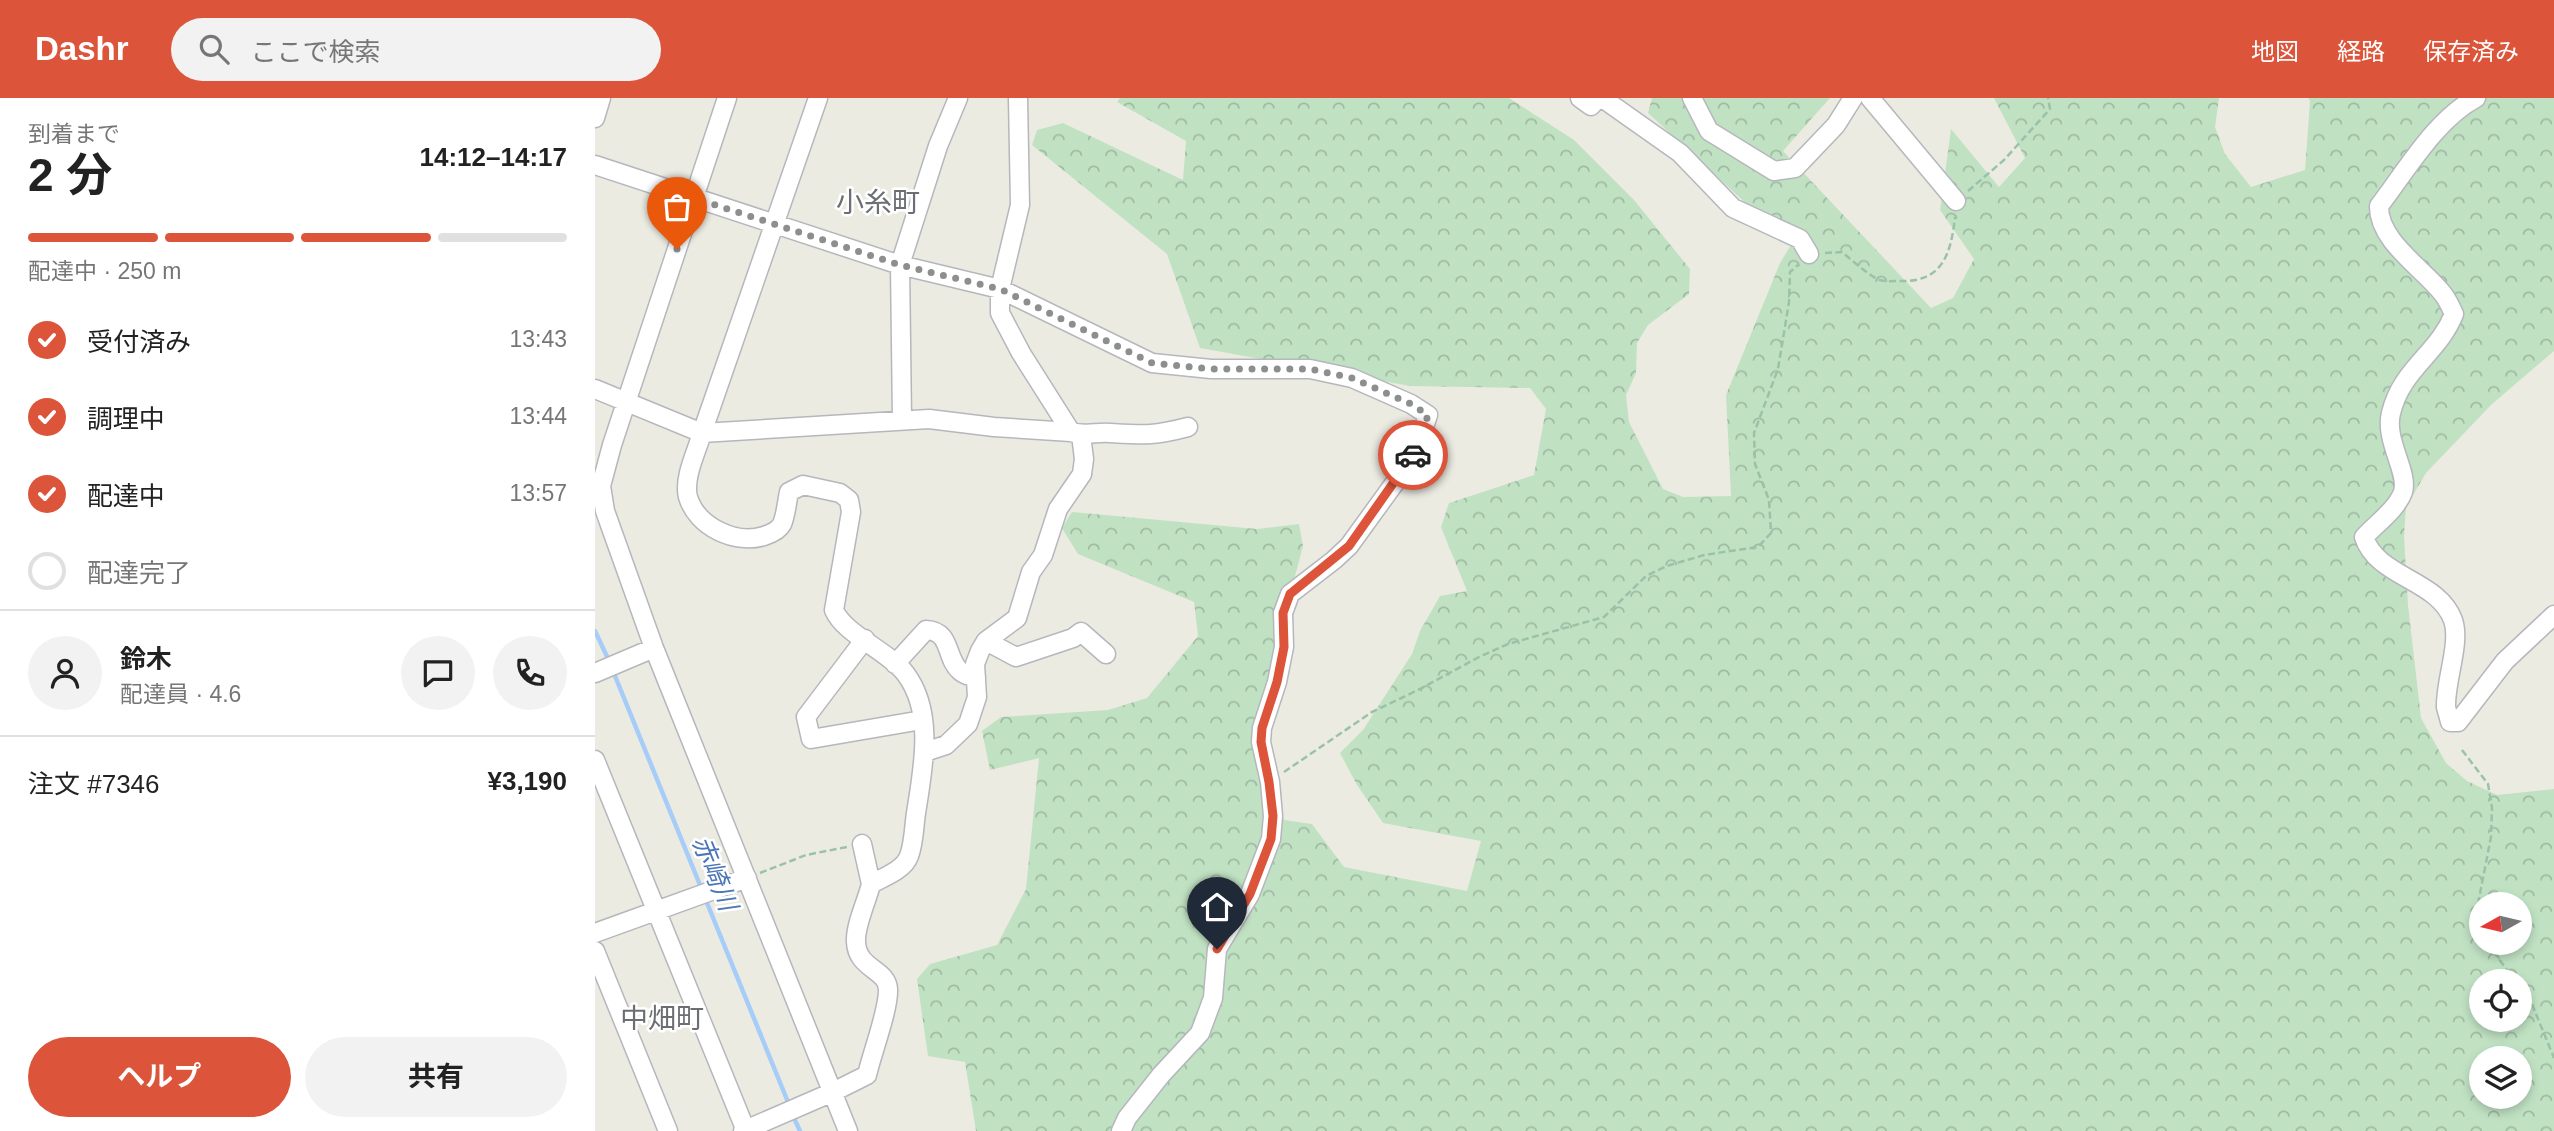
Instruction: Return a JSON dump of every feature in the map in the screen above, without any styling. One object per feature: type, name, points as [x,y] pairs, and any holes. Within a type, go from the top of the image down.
[{"type":"street","points":[[595,118],[601,98]]},
{"type":"street","points":[[727,98],[601,486],[604,511],[654,648],[848,1131]]},
{"type":"street","points":[[818,98],[702,433],[688,483],[688,495],[692,506],[706,523],[723,533],[754,539],[772,533],[782,525],[789,492],[803,485],[840,493],[849,500],[851,512],[834,610],[839,621],[904,672],[919,698],[925,752],[909,858],[894,872],[871,884]]},
{"type":"street","points":[[902,420],[900,265],[938,146],[958,98]]},
{"type":"street","points":[[925,752],[946,745],[968,724],[977,697],[975,664],[986,641],[1017,618],[1031,572],[1043,555],[1058,509],[1082,474],[1084,459],[1076,434],[1021,353],[1000,313],[1000,289],[1020,205],[1018,98]]},
{"type":"street","points":[[1580,98],[1591,106],[1599,98],[1680,153],[1733,208],[1800,239],[1809,254]]},
{"type":"street","points":[[1692,98],[1709,131],[1774,171],[1795,168],[1836,125],[1853,98]]},
{"type":"street","points":[[1870,98],[1956,201]]},
{"type":"street","points":[[2476,98],[2446,119],[2379,206],[2379,217],[2386,231],[2419,272],[2444,295],[2454,314],[2448,331],[2403,381],[2390,415],[2391,443],[2403,479],[2403,492],[2392,508],[2364,537],[2368,549],[2385,565],[2430,593],[2446,607],[2454,622],[2447,707],[2450,722],[2458,722],[2505,662],[2554,615]]},
{"type":"street","points":[[595,166],[900,265],[1000,289],[1152,363],[1211,369],[1310,369],[1352,378],[1411,404],[1428,415],[1418,445],[1399,477],[1349,546],[1290,594],[1283,613],[1284,647],[1277,682],[1262,728],[1261,742],[1273,816],[1271,839],[1250,894],[1217,949],[1213,998],[1200,1033],[1161,1075],[1127,1118],[1121,1131]]},
{"type":"street","points":[[595,389],[702,433],[929,419],[1076,434],[1109,432],[1129,436],[1154,436],[1188,427]]},
{"type":"street","points":[[895,664],[926,630],[931,630],[947,641],[955,665],[961,673],[976,677]]},
{"type":"street","points":[[986,641],[1016,657],[1073,638],[1081,632],[1105,654]]},
{"type":"street","points":[[865,639],[806,717],[811,739],[922,720]]},
{"type":"street","points":[[595,673],[654,648]]},
{"type":"street","points":[[595,760],[745,1131],[867,1074],[885,1011],[888,987],[883,977],[860,959],[856,944],[856,928],[866,907],[871,884],[862,844]]},
{"type":"street","points":[[595,933],[747,878]]},
{"type":"street","points":[[595,951],[668,1131]]},
{"type":"path","points":[[1269,782],[1372,712],[1479,657],[1508,644],[1604,617],[1646,576],[1667,566],[1704,555],[1759,547],[1771,533],[1769,500],[1755,464],[1754,433],[1778,369],[1789,302],[1790,272],[1809,254],[1842,252],[1879,280],[1913,282],[1936,271],[1946,261],[1953,241],[1956,201],[2004,160],[2032,130],[2050,109],[2049,98]]},
{"type":"path","points":[[2462,750],[2488,784],[2492,808],[2491,837],[2480,892]]},
{"type":"path","points":[[747,878],[806,855],[862,844]]},
{"type":"path","points":[[2532,1004],[2554,1058]]},
{"type":"green space","points":[[1120,98],[1509,98],[1574,140],[1634,200],[1690,269],[1689,294],[1648,325],[1637,343],[1636,373],[1626,395],[1629,422],[1663,489],[1683,497],[1731,496],[1726,395],[1780,263],[1791,245],[1648,113],[1652,98],[1830,98],[1783,151],[1931,308],[1953,298],[1974,259],[1940,210],[1951,129],[1999,187],[2025,158],[1994,98],[2219,98],[2215,127],[2225,154],[2251,187],[2305,170],[2310,101],[2308,98],[2554,98],[2554,351],[2491,405],[2426,473],[2406,507],[2404,536],[2408,605],[2421,718],[2446,763],[2467,781],[2497,795],[2554,789],[2554,1131],[976,1131],[965,1062],[928,1056],[917,979],[930,964],[997,945],[1026,889],[1039,758],[990,770],[982,731],[1001,717],[1108,710],[1147,698],[1198,636],[1194,602],[1078,554],[1062,528],[1072,512],[1257,529],[1299,524],[1303,546],[1253,735],[1284,820],[1312,824],[1344,867],[1467,891],[1481,841],[1383,823],[1357,785],[1340,753],[1363,730],[1412,654],[1420,631],[1440,596],[1467,591],[1441,527],[1449,503],[1534,475],[1546,409],[1530,388],[1410,386],[1200,348],[1167,254],[1032,145],[1037,130],[1063,123],[1183,180],[1186,141],[1117,102]]},
{"type":"waterway","name":"赤崎川","points":[[595,631],[610,663]]},
{"type":"waterway","name":"赤崎川","points":[[613,671],[702,890]]},
{"type":"waterway","name":"赤崎川","points":[[705,898],[790,1107]]},
{"type":"waterway","name":"赤崎川","points":[[793,1116],[800,1131]]},
{"type":"way so far","points":[[677,249],[694,198],[900,265],[1000,289],[1152,363],[1211,369],[1310,369],[1352,378],[1411,404],[1428,415],[1413,455]]},
{"type":"district","name":"小糸町","points":[[878,202]]},
{"type":"district","name":"中畑町","points":[[662,1018]]},
{"type":"route","points":[[1217,949],[1250,894],[1271,839],[1273,816],[1261,742],[1262,728],[1277,682],[1284,647],[1283,613],[1290,594],[1349,546],[1413,455]]}]
